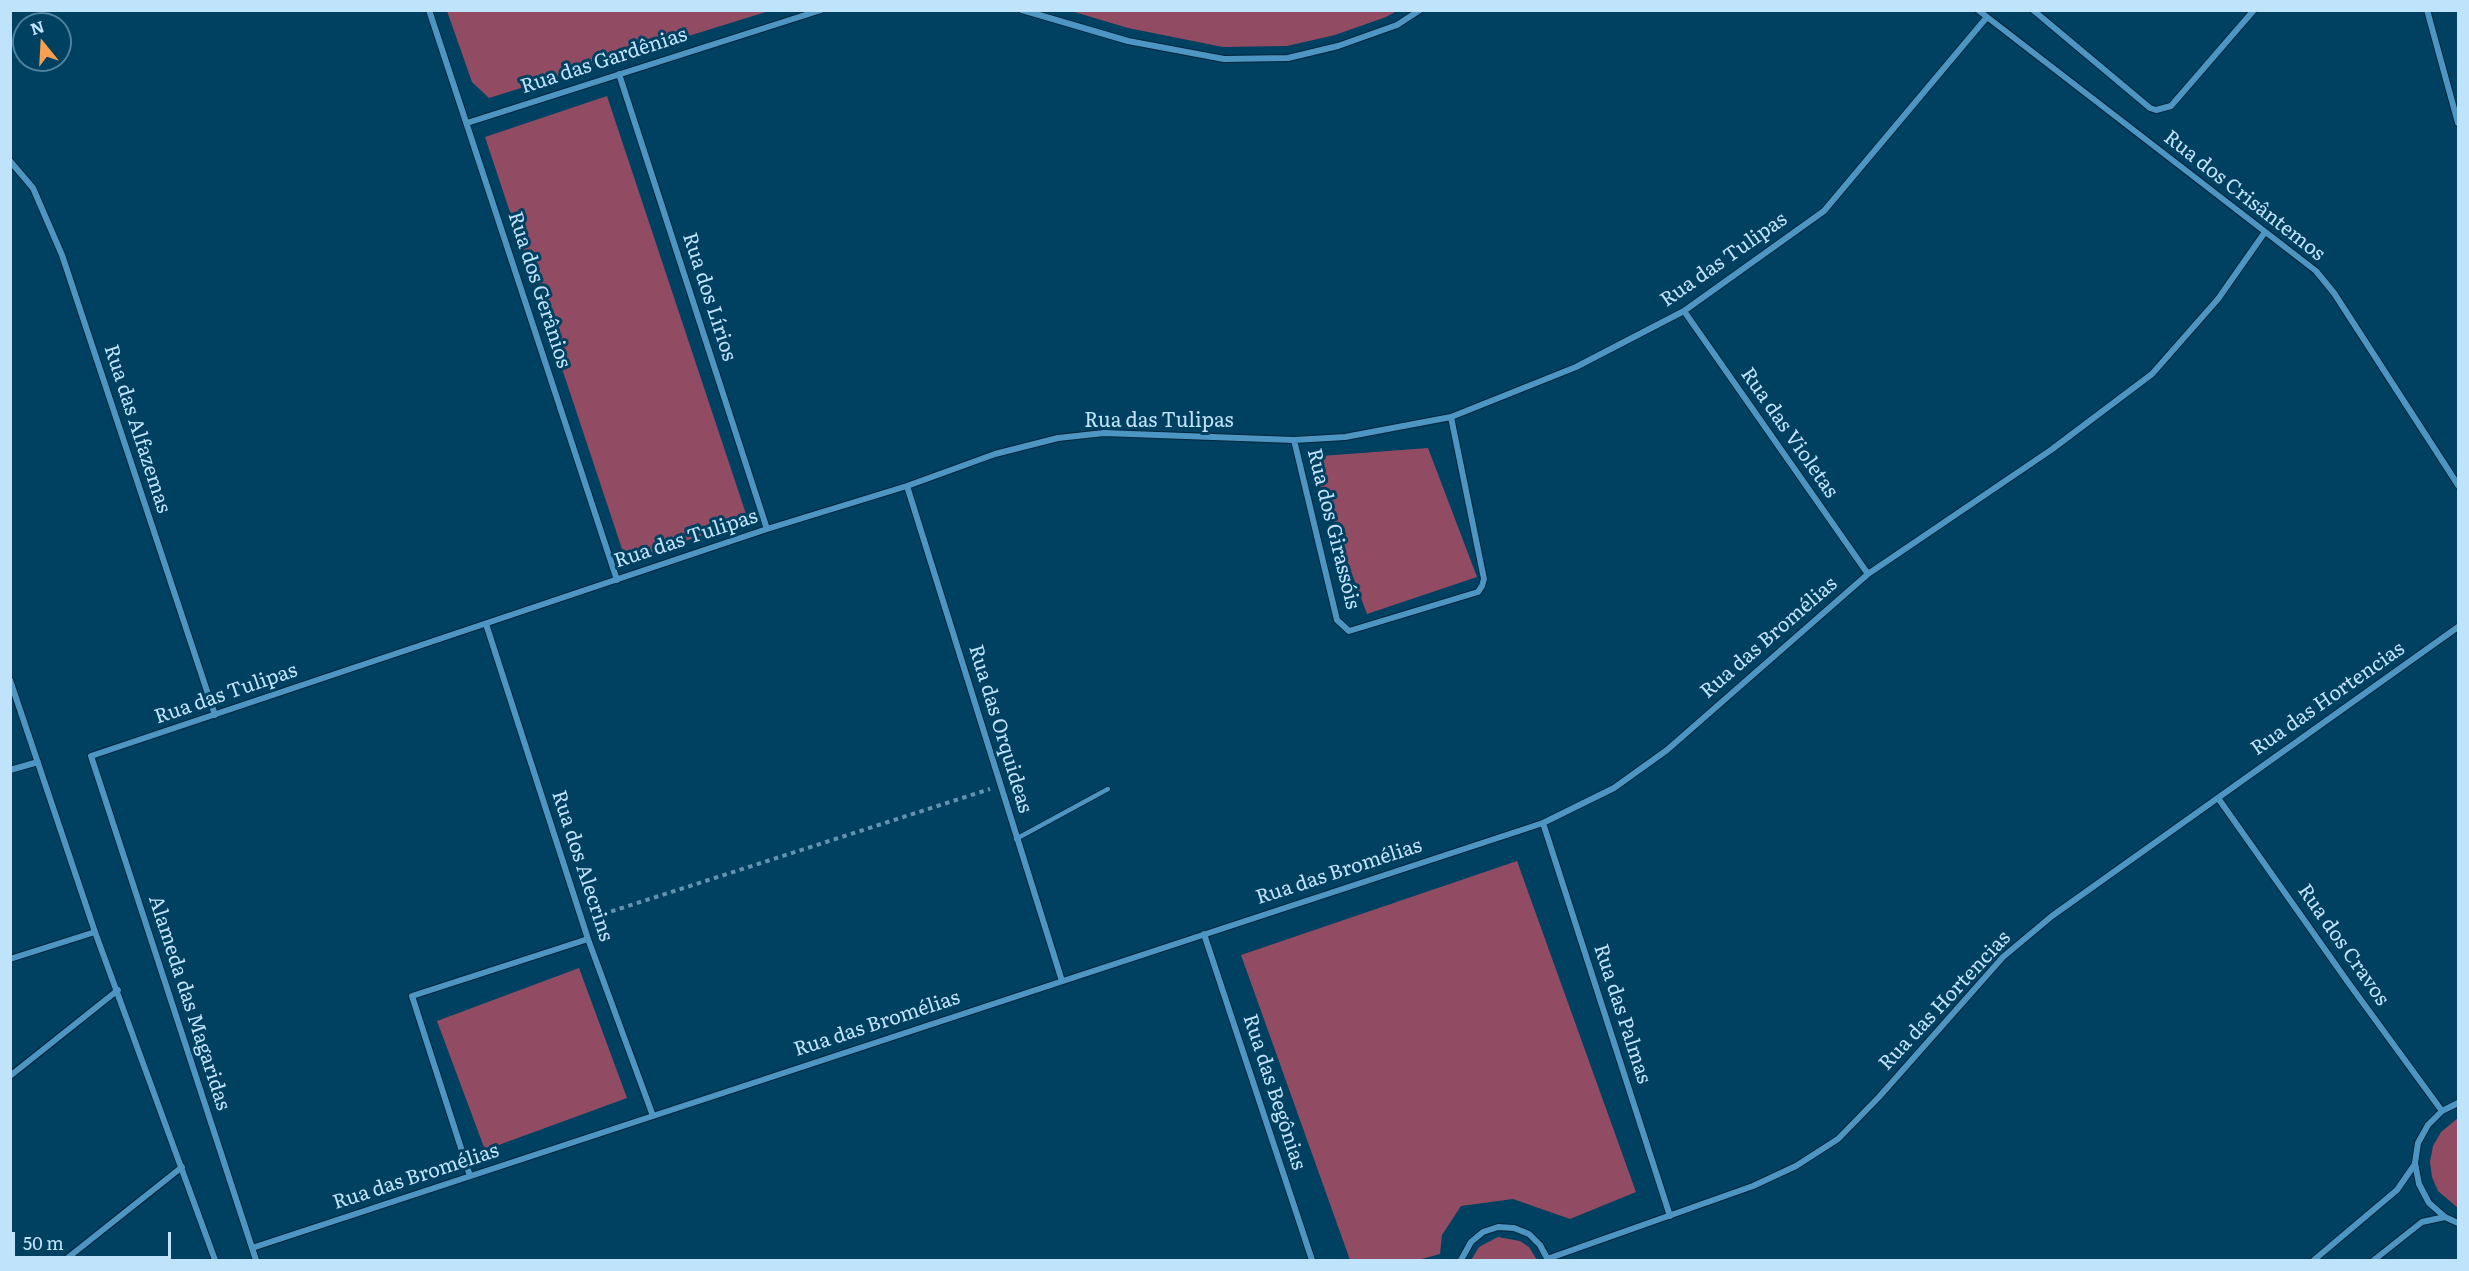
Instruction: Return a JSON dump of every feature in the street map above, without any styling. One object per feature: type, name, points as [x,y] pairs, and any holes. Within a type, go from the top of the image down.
[{"type":"street","name":"Rua dos Gerânios","points":[[429,10],[617,580]]},
{"type":"street","name":"Rua das Gardênias","points":[[467,123],[821,10]]},
{"type":"street","points":[[1022,10],[1128,41],[1224,59],[1288,58],[1338,46],[1396,26],[1420,10]]},
{"type":"street","name":"Rua dos Crisântemos","points":[[1978,10],[2316,271],[2334,293],[2458,484]]},
{"type":"street","points":[[2033,10],[2150,108],[2156,110],[2171,106],[2254,10]]},
{"type":"street","points":[[2427,10],[2458,123]]},
{"type":"street","name":"Rua das Tulipas","points":[[91,756],[767,529],[907,486],[994,453],[1058,438],[1104,433],[1294,440],[1345,436],[1451,417],[1576,367],[1684,311],[1824,211],[1988,17]]},
{"type":"street","name":"Rua dos Lírios","points":[[619,74],[767,529]]},
{"type":"street","name":"Rua das Alfazemas","points":[[10,161],[33,188],[62,255],[215,715]]},
{"type":"street","name":"Rua das Bromélias","points":[[252,1248],[1543,823],[1614,788],[1667,750],[1868,574],[2051,450],[2152,374],[2218,299],[2265,232]]},
{"type":"street","name":"Rua das Violetas","points":[[1684,311],[1868,574]]},
{"type":"street","name":"Rua dos Girassóis","points":[[1294,440],[1337,620],[1349,631],[1478,592],[1482,586],[1484,579],[1451,417]]},
{"type":"street","name":"Rua das Orquideas","points":[[907,486],[1062,981]]},
{"type":"street","name":"Rua dos Alecrins","points":[[486,624],[588,939],[653,1116]]},
{"type":"street","name":"Rua das Hortencias","points":[[1461,1260],[1471,1242],[1484,1232],[1498,1227],[1514,1228],[1529,1234],[1540,1245],[1547,1259],[1763,1181],[1796,1166],[1839,1139],[1880,1097],[2003,957],[2052,916],[2458,627]]},
{"type":"street","points":[[10,680],[95,932],[183,1167],[215,1260]]},
{"type":"street","name":"Alameda das Magaridas","points":[[91,756],[256,1260]]},
{"type":"street","points":[[10,770],[38,762]]},
{"type":"street","name":"Rua dos Cravos","points":[[2218,798],[2350,986],[2442,1111]]},
{"type":"street","name":"Rua das Palmas","points":[[1543,823],[1670,1216]]},
{"type":"street","points":[[10,959],[95,932]]},
{"type":"street","name":"Rua das Begônias","points":[[1204,934],[1312,1260]]},
{"type":"street","points":[[470,1176],[412,996],[588,939]]},
{"type":"street","points":[[10,1076],[118,990]]},
{"type":"street","points":[[2458,1103],[2442,1111],[2428,1125],[2418,1143],[2415,1163],[2419,1184],[2429,1203],[2445,1217],[2458,1223]]},
{"type":"street","points":[[2314,1260],[2397,1190],[2415,1163]]},
{"type":"street","points":[[65,1260],[183,1167]]},
{"type":"street","points":[[2374,1260],[2422,1222],[2445,1217]]},
{"type":"lane","points":[[1016,838],[1108,789]]},
{"type":"path","points":[[582,921],[1001,785]]},
{"type":"shaded area","points":[[447,10],[769,11],[489,98],[472,82]]},
{"type":"shaded area","points":[[1071,11],[1397,11],[1335,35],[1287,46],[1223,47],[1128,28]]},
{"type":"shaded area","points":[[607,96],[748,520],[626,561],[485,137]]},
{"type":"shaded area","points":[[1428,448],[1477,577],[1367,614],[1308,457]]},
{"type":"shaded area","points":[[1517,861],[1636,1192],[1570,1219],[1513,1199],[1461,1206],[1442,1235],[1440,1254],[1418,1260],[1350,1260],[1241,955]]},
{"type":"shaded area","points":[[579,968],[627,1098],[485,1150],[437,1021]]},
{"type":"shaded area","points":[[2458,1118],[2458,1208],[2438,1191],[2432,1177],[2430,1162],[2433,1146],[2441,1132]]},
{"type":"shaded area","points":[[1498,1237],[1520,1241],[1529,1247],[1537,1260],[1471,1260],[1479,1247]]}]
